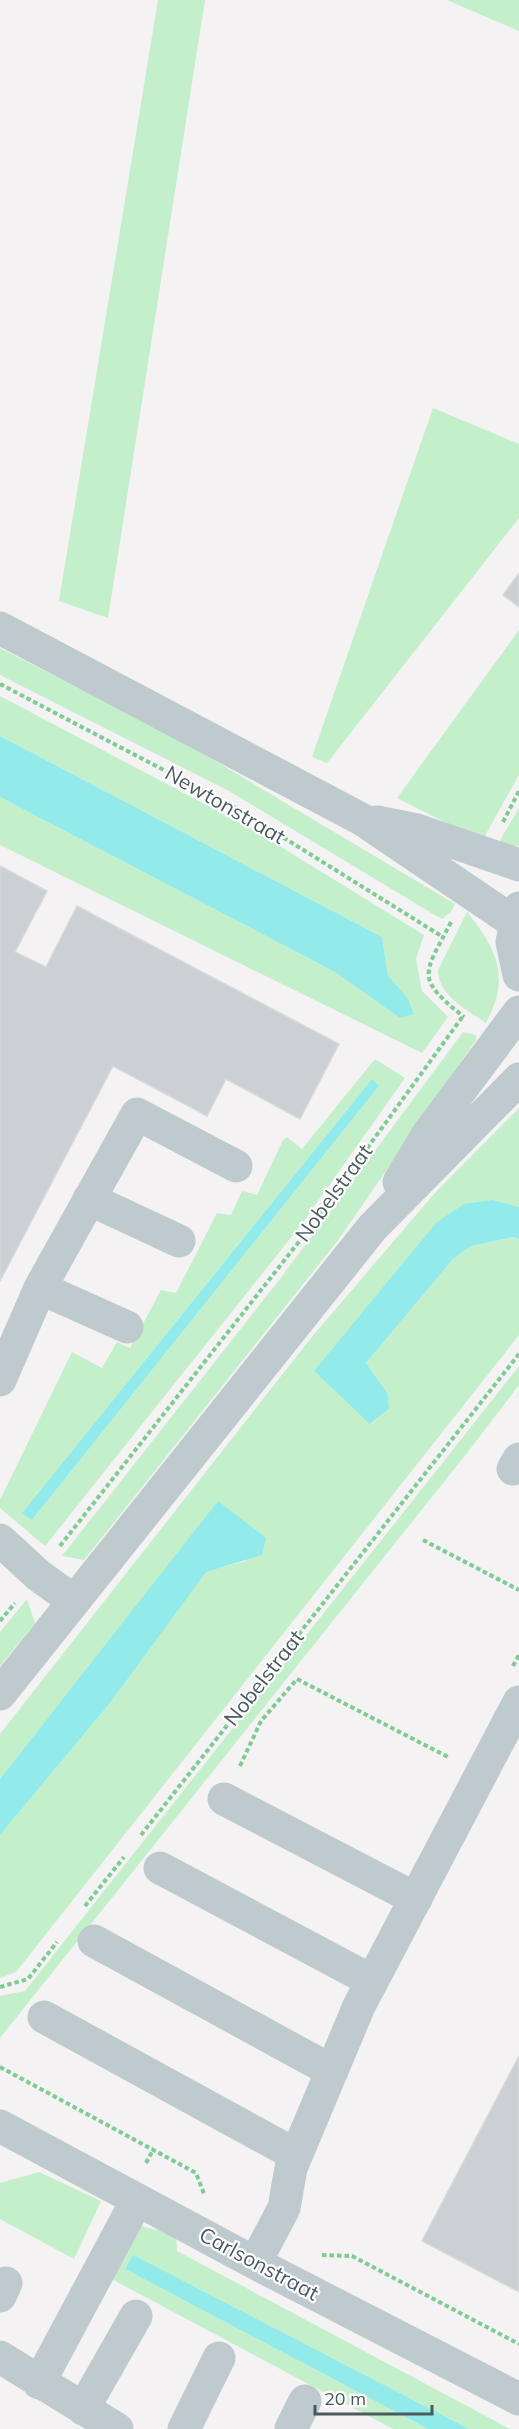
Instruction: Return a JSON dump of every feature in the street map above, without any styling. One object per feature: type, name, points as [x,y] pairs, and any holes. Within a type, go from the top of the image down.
[{"type":"street","points":[[0,628],[363,819],[516,915],[512,942],[519,975]]},
{"type":"street","points":[[363,819],[417,830],[519,865]]},
{"type":"street","points":[[372,1228],[428,1134],[519,1012]]},
{"type":"street","points":[[0,1694],[372,1228],[519,1078]]},
{"type":"street","points":[[0,1380],[40,1288],[137,1114],[236,1166]]},
{"type":"street","points":[[89,1199],[179,1241]]},
{"type":"street","points":[[40,1288],[127,1327]]},
{"type":"street","points":[[0,1540],[38,1575],[74,1601]]},
{"type":"street","points":[[255,2263],[284,2208],[291,2168],[296,2155],[372,1981],[519,1702]]},
{"type":"street","points":[[224,1799],[416,1899]]},
{"type":"street","points":[[160,1868],[372,1981]]},
{"type":"street","points":[[79,1929],[332,2071]]},
{"type":"street","points":[[44,2017],[296,2155]]},
{"type":"street","name":"Carlsonstraat","points":[[4,2135],[129,2196],[519,2399]]},
{"type":"street","points":[[117,2429],[21,2372],[129,2196]]},
{"type":"street","points":[[83,2409],[136,2316]]},
{"type":"street","points":[[184,2429],[219,2358]]},
{"type":"path","name":"Newtonstraat","points":[[0,684],[236,808],[443,937],[430,964],[430,984],[437,995],[463,1016]]},
{"type":"path","points":[[463,1016],[496,1042]]},
{"type":"path","name":"Nobelstraat","points":[[0,1621],[305,1233],[463,1016]]},
{"type":"path","name":"Nobelstraat","points":[[138,1839],[519,1354]]},
{"type":"path","points":[[423,1540],[519,1590]]},
{"type":"path","points":[[224,1799],[261,1721],[297,1679],[481,1775]]},
{"type":"path","points":[[0,1987],[28,1979],[79,1929],[130,1848]]},
{"type":"green space","points":[[158,0],[205,0],[108,618],[59,601]]},
{"type":"green space","points":[[447,0],[519,0],[519,31]]},
{"type":"green space","points":[[433,408],[519,444],[519,518],[327,763],[312,757]]},
{"type":"green space","points":[[519,630],[519,775],[482,841],[397,798]]},
{"type":"green space","points":[[0,648],[185,743],[455,904],[451,912],[442,919],[229,791],[0,675]]},
{"type":"green space","points":[[0,696],[252,829],[424,935],[416,959],[422,991],[448,1017],[422,1053],[0,845],[0,797],[335,972],[400,1018],[407,997],[388,977],[382,937],[0,736]]},
{"type":"green space","points":[[519,808],[519,846],[496,847]]},
{"type":"green space","points":[[467,912],[486,938],[497,964],[498,991],[494,1007],[486,1023],[455,1001],[439,979],[438,970]]},
{"type":"green space","points":[[463,1032],[476,1035],[476,1040],[339,1239],[84,1560],[62,1556],[280,1279]]},
{"type":"green space","points":[[375,1059],[405,1078],[301,1225],[45,1546],[0,1508],[0,1500],[72,1352],[102,1368],[117,1342],[130,1348],[161,1290],[176,1293],[217,1213],[231,1215],[242,1191],[257,1195],[283,1140],[287,1137],[302,1149]],"holes":[[[372,1079],[379,1086],[32,1520],[22,1513]]]},
{"type":"green space","points":[[519,1108],[519,1207],[493,1200],[314,1371],[371,1424],[389,1409],[388,1394],[366,1363],[453,1259],[471,1246],[514,1237],[519,1239],[519,1335],[16,1972],[0,1978],[0,1835],[110,1703],[206,1571],[246,1561],[218,1502],[0,1779],[0,1734],[311,1338],[434,1194]]},
{"type":"green space","points":[[519,1366],[519,1385],[467,1453],[0,2038],[0,1996],[25,1991]]},
{"type":"green space","points":[[27,1599],[35,1623],[0,1666],[0,1632]]},
{"type":"green space","points":[[39,2172],[101,2201],[74,2259],[0,2219],[0,2183]]},
{"type":"green space","points":[[134,2224],[176,2235],[177,2251],[510,2429],[469,2429],[133,2256],[125,2269],[428,2429],[393,2429],[104,2275]]},
{"type":"water","points":[[0,736],[382,937],[388,976],[407,997],[414,1014],[400,1018],[335,972],[0,797]]},
{"type":"water","points":[[372,1079],[379,1086],[32,1520],[22,1513]]},
{"type":"water","points":[[493,1200],[519,1207],[519,1239],[514,1237],[471,1246],[453,1259],[366,1363],[388,1394],[389,1409],[370,1424],[314,1371],[437,1222],[464,1204]]},
{"type":"water","points":[[218,1501],[266,1538],[262,1555],[206,1572],[110,1703],[0,1835],[0,1779]]},
{"type":"water","points":[[133,2255],[469,2429],[428,2429],[125,2269]]},
{"type":"building","points":[[519,573],[519,607],[503,595]]},
{"type":"building","points":[[0,866],[47,891],[15,952],[46,967],[77,906],[339,1044],[300,1119],[226,1079],[207,1116],[113,1066],[0,1281]]},
{"type":"building","points":[[519,2056],[519,2292],[422,2241]]}]
